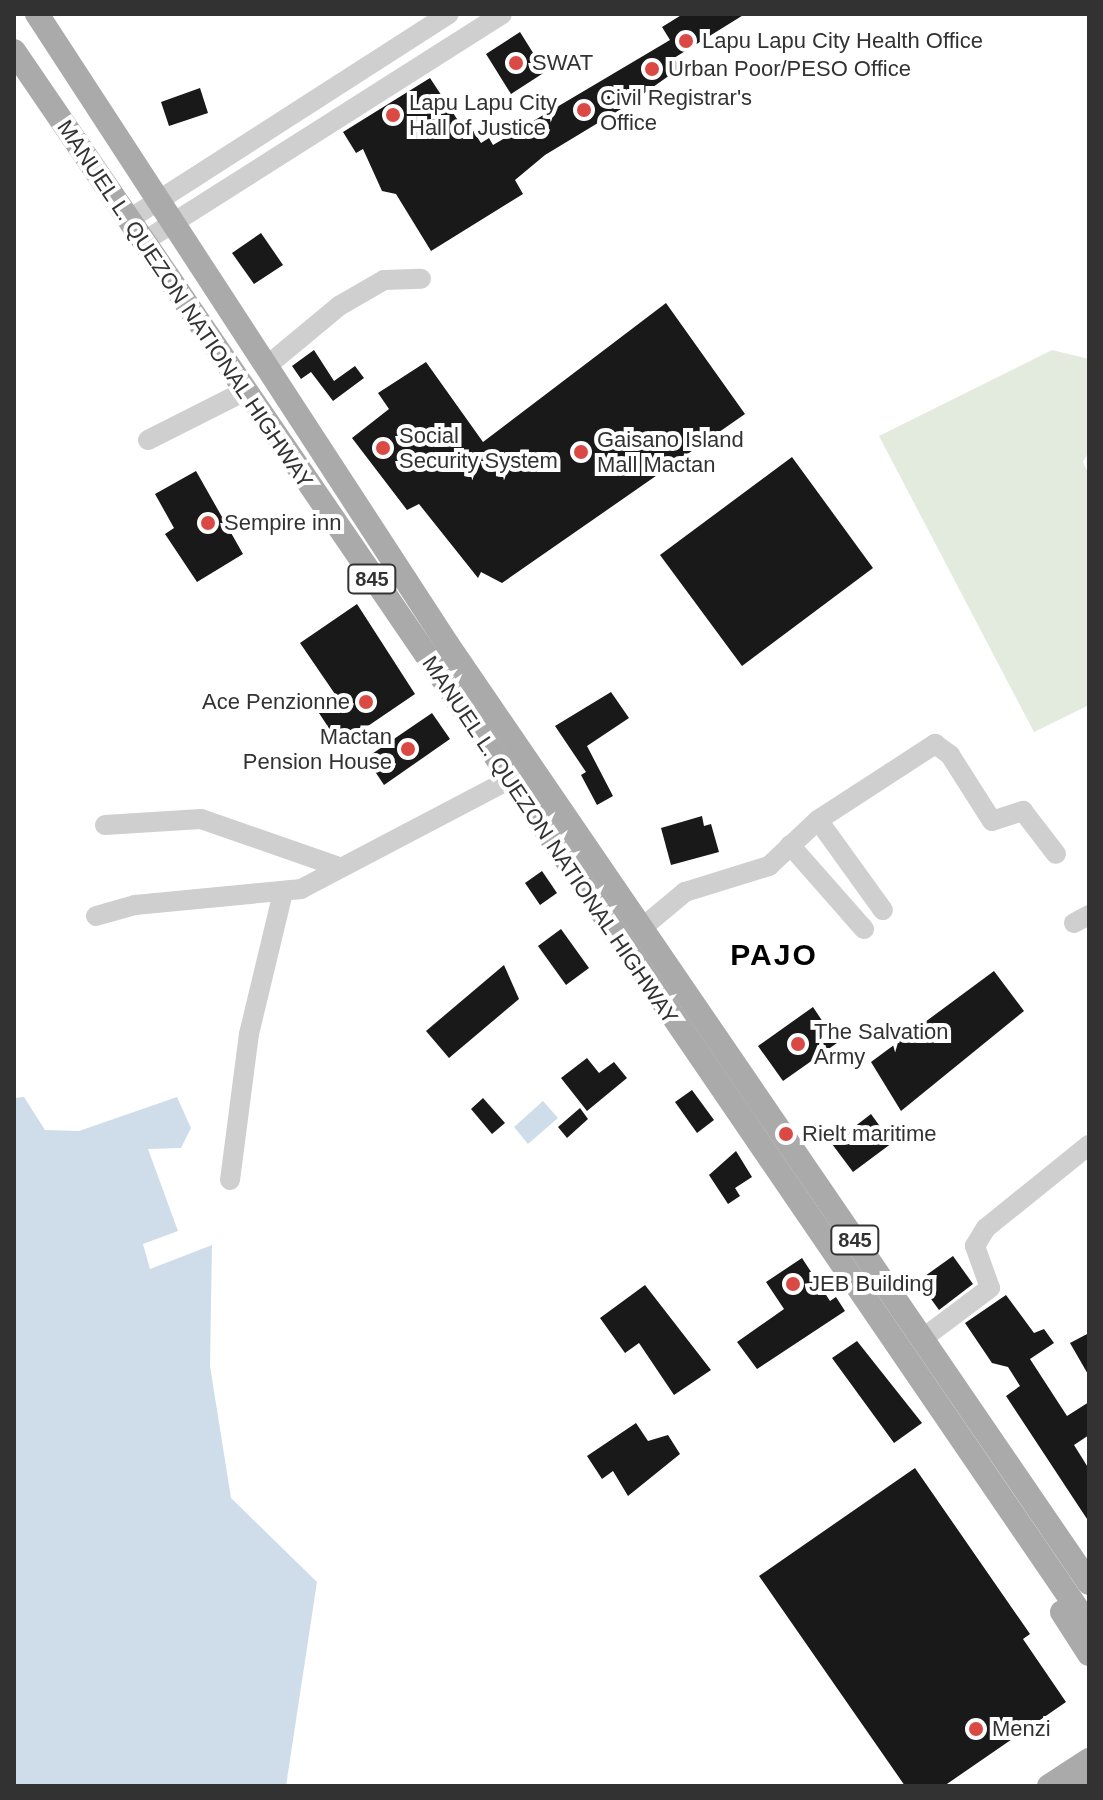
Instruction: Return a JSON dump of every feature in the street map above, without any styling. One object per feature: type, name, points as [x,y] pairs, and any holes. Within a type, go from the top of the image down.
[{"type":"main road","name":"MANUEL L. QUEZON NATIONAL HIGHWAY","points":[[37,14],[175,219],[448,645],[1089,1583]]},
{"type":"main road","name":"MANUEL L. QUEZON NATIONAL HIGHWAY","points":[[14,51],[243,392],[1089,1626]]},
{"type":"main road","points":[[601,916],[621,897]]},
{"type":"main road","points":[[757,1142],[753,1158],[1089,1654]]},
{"type":"main road","points":[[1049,1786],[1085,1775]]},
{"type":"street","points":[[128,220],[449,14]]},
{"type":"street","points":[[143,242],[425,60],[502,14]]},
{"type":"street","points":[[409,40],[425,60]]},
{"type":"street","points":[[268,365],[339,306],[384,280],[421,279]]},
{"type":"street","points":[[148,440],[243,392]]},
{"type":"street","points":[[643,927],[685,892],[758,872],[818,820],[935,744],[950,755],[992,821],[1023,811],[1056,854]]},
{"type":"street","points":[[96,916],[135,905],[301,889],[336,866],[509,780]]},
{"type":"street","points":[[105,825],[201,819],[336,866]]},
{"type":"street","points":[[818,820],[883,910]]},
{"type":"street","points":[[790,845],[864,929]]},
{"type":"street","points":[[230,1180],[249,1034],[283,892]]},
{"type":"street","points":[[922,1339],[990,1288],[975,1246],[986,1228],[1089,1145]]},
{"type":"shaded area","points":[[1052,350],[1089,359],[1089,451],[1083,462],[1089,475],[1089,705],[1034,732],[879,436]]},
{"type":"water","points":[[24,1097],[45,1130],[79,1131],[177,1097],[191,1128],[181,1148],[148,1149],[178,1231],[143,1244],[150,1269],[212,1245],[210,1366],[231,1498],[317,1582],[286,1786],[14,1786],[14,1098]]},
{"type":"water","points":[[543,1101],[558,1118],[528,1144],[514,1127]]},
{"type":"building","points":[[683,14],[745,14],[674,58],[680,68],[626,106],[545,155],[515,180],[523,194],[431,251],[396,194],[382,191],[363,149],[356,153],[343,132],[430,78],[459,122],[465,118],[481,143],[489,138],[493,145],[670,40],[662,27]]},
{"type":"building","name":"SWAT","points":[[520,32],[545,72],[511,94],[486,54]]},
{"type":"building","points":[[200,88],[208,113],[169,126],[161,102]]},
{"type":"building","points":[[261,233],[283,265],[254,284],[232,253]]},
{"type":"building","name":"Gaisano Island Mall Mactan","points":[[666,303],[745,414],[502,583],[481,572],[478,578],[419,504],[407,510],[352,438],[389,409],[378,393],[426,362],[483,442]]},
{"type":"building","points":[[314,350],[334,381],[355,366],[364,378],[333,401],[311,372],[301,379],[292,366]]},
{"type":"building","points":[[792,457],[873,568],[742,666],[660,555]]},
{"type":"building","points":[[196,471],[243,554],[197,582],[165,534],[174,528],[155,494]]},
{"type":"building","points":[[357,604],[415,694],[340,745],[317,710],[337,697],[300,643]]},
{"type":"building","points":[[611,692],[629,718],[587,746],[613,796],[597,805],[581,775],[586,772],[555,726]]},
{"type":"building","name":"Mactan Pension House","points":[[432,713],[450,739],[384,785],[366,758]]},
{"type":"building","points":[[702,816],[704,826],[711,824],[719,852],[671,865],[661,828]]},
{"type":"building","points":[[542,871],[557,893],[540,905],[525,883]]},
{"type":"building","points":[[561,929],[589,968],[566,985],[538,946]]},
{"type":"building","points":[[504,965],[519,999],[449,1058],[426,1031]]},
{"type":"building","points":[[994,971],[1024,1011],[901,1111],[871,1062]]},
{"type":"building","name":"The Salvation Army","points":[[813,1007],[837,1043],[783,1081],[758,1046]]},
{"type":"building","points":[[587,1058],[599,1073],[614,1062],[627,1078],[587,1111],[561,1078]]},
{"type":"building","points":[[692,1090],[714,1120],[697,1133],[675,1102]]},
{"type":"building","points":[[483,1098],[505,1123],[492,1134],[471,1109]]},
{"type":"building","points":[[580,1108],[588,1119],[567,1138],[558,1127]]},
{"type":"building","points":[[871,1114],[892,1143],[853,1172],[832,1144]]},
{"type":"building","points":[[736,1151],[752,1177],[735,1188],[740,1196],[728,1204],[709,1175]]},
{"type":"building","points":[[953,1256],[973,1284],[939,1310],[918,1281]]},
{"type":"building","points":[[802,1258],[830,1301],[836,1297],[845,1311],[757,1369],[737,1342],[784,1309],[766,1282]]},
{"type":"building","points":[[645,1285],[711,1370],[674,1395],[639,1343],[625,1353],[600,1318]]},
{"type":"building","points":[[1006,1295],[1034,1333],[1044,1329],[1054,1343],[1030,1359],[1067,1416],[1089,1402],[1089,1435],[1074,1445],[1089,1469],[1089,1522],[1006,1396],[1020,1386],[1008,1367],[992,1363],[965,1323]]},
{"type":"building","points":[[1089,1333],[1089,1376],[1070,1343]]},
{"type":"building","points":[[857,1341],[922,1423],[894,1443],[832,1358]]},
{"type":"building","points":[[636,1423],[648,1441],[668,1435],[680,1454],[628,1496],[613,1471],[602,1479],[587,1456]]},
{"type":"building","points":[[915,1468],[1030,1634],[1023,1639],[1066,1702],[944,1786],[905,1786],[759,1576]]},
{"type":"place","name":"Lapu Lapu City Health Office","points":[[686,41]]},
{"type":"place","name":"SWAT","points":[[516,63]]},
{"type":"place","name":"Urban Poor/PESO Office","points":[[652,69]]},
{"type":"place","name":"Civil Registrar's Office","points":[[584,110]]},
{"type":"place","name":"Lapu Lapu City Hall of Justice","points":[[393,115]]},
{"type":"place","name":"Social Security System","points":[[383,448]]},
{"type":"place","name":"Gaisano Island Mall Mactan","points":[[581,452]]},
{"type":"place","name":"Sempire inn","points":[[208,523]]},
{"type":"place","name":"Ace Penzionne","points":[[366,702]]},
{"type":"place","name":"Mactan Pension House","points":[[408,749]]},
{"type":"place","name":"The Salvation Army","points":[[798,1044]]},
{"type":"place","name":"Rielt maritime","points":[[786,1134]]},
{"type":"place","name":"JEB Building","points":[[793,1284]]},
{"type":"place","name":"Menzi","points":[[976,1729]]},
{"type":"district","name":"PAJO","points":[[774,955]]}]
